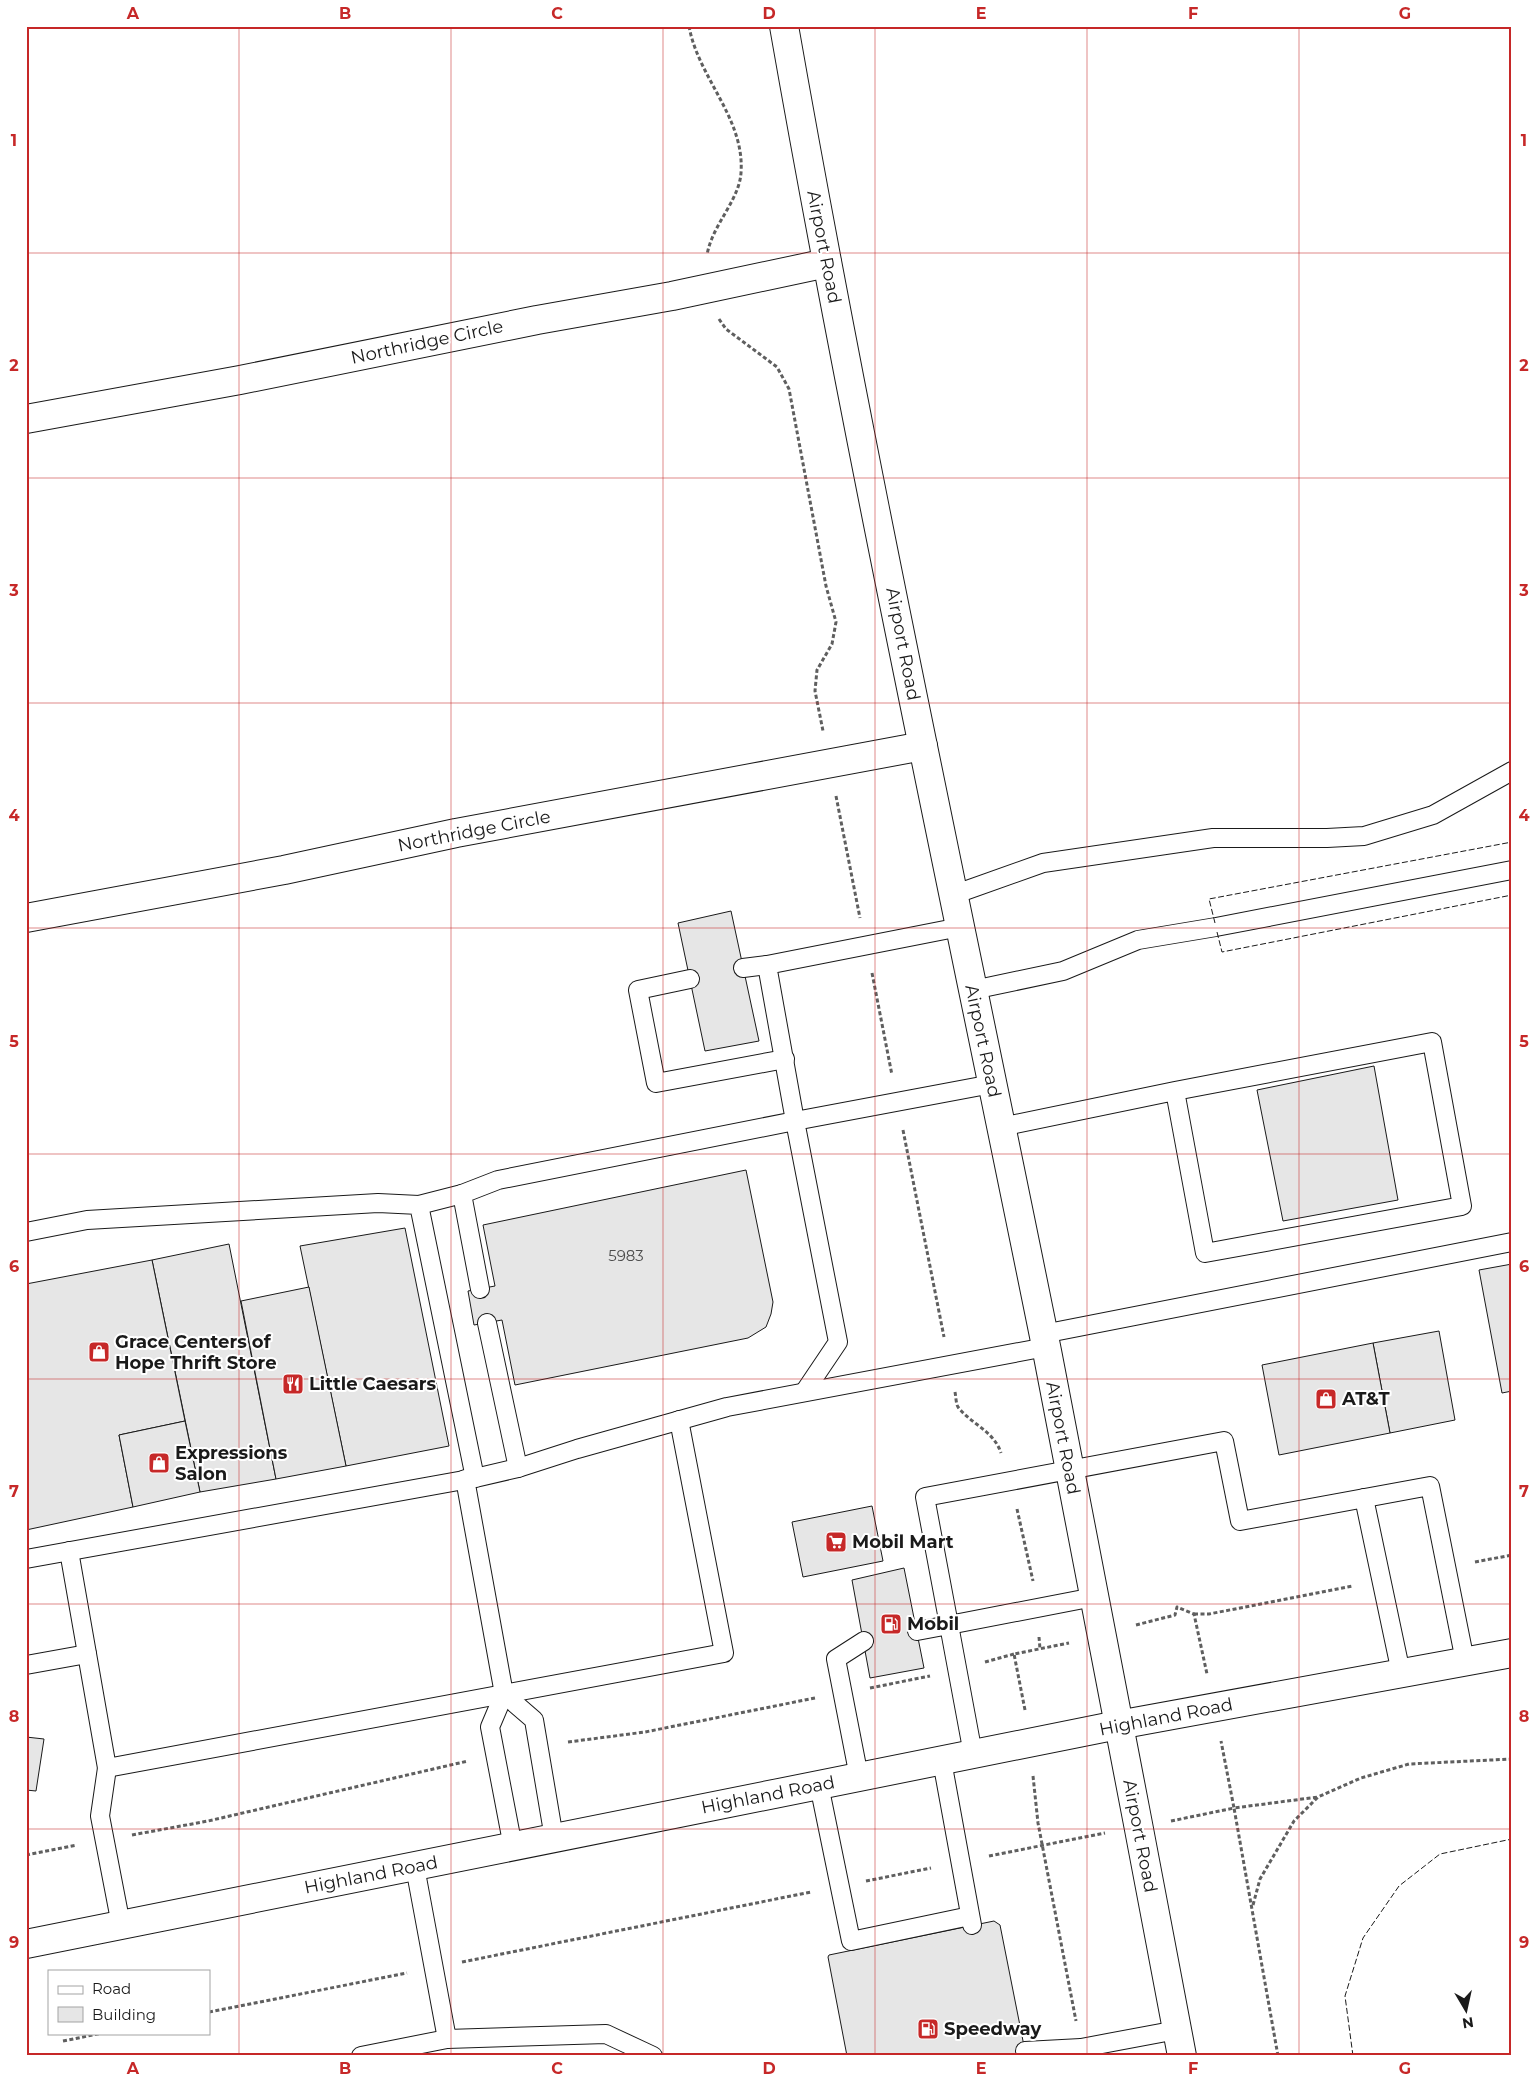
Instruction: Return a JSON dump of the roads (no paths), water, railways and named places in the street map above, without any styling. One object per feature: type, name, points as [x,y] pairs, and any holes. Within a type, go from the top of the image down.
[{"type":"main road","name":"Airport Road","points":[[784,26],[827,263],[953,895],[1045,1340],[1179,2043]]},
{"type":"main road","name":"Northridge Circle","points":[[26,419],[240,380],[536,320],[710,288],[827,263]]},
{"type":"main road","name":"Northridge Circle","points":[[26,918],[284,870],[456,833],[923,746]]},
{"type":"main road","name":"Highland Road","points":[[26,1944],[1118,1725],[1512,1653]]},
{"type":"lane","points":[[953,895],[1043,863],[1213,838],[1327,838],[1364,836],[1433,815],[1512,771]]},
{"type":"lane","points":[[973,990],[1062,971],[1138,940],[1216,927],[1512,870]]},
{"type":"lane","points":[[743,968],[767,965],[960,927]]},
{"type":"lane","points":[[767,965],[838,1342],[805,1391]]},
{"type":"lane","points":[[690,979],[638,990],[656,1083],[784,1059]]},
{"type":"lane","points":[[1001,1127],[1175,1091],[1432,1042],[1462,1206],[1205,1253],[1175,1091]]},
{"type":"lane","points":[[26,1232],[87,1220],[378,1203],[419,1205],[462,1194],[498,1180],[992,1084]]},
{"type":"lane","points":[[462,1194],[480,1288]]},
{"type":"lane","points":[[419,1205],[470,1478],[504,1694],[490,1727],[513,1847]]},
{"type":"lane","points":[[26,1559],[518,1468],[727,1407],[950,1364],[1045,1340],[1512,1242]]},
{"type":"lane","points":[[487,1323],[518,1468]]},
{"type":"lane","points":[[108,1768],[724,1653],[679,1420]]},
{"type":"lane","points":[[973,1754],[925,1497],[1224,1441],[1240,1521],[1430,1486],[1465,1661]]},
{"type":"lane","points":[[1364,1498],[1401,1673]]},
{"type":"lane","points":[[69,1551],[108,1768],[100,1816],[121,1926]]},
{"type":"lane","points":[[917,1631],[1094,1597]]},
{"type":"lane","points":[[859,1777],[836,1659],[864,1641]]},
{"type":"lane","points":[[26,1665],[87,1654]]},
{"type":"lane","points":[[504,1694],[534,1720],[554,1838]]},
{"type":"lane","points":[[819,1785],[851,1941],[971,1921],[942,1761]]},
{"type":"lane","points":[[415,1867],[447,2039]]},
{"type":"lane","points":[[361,2056],[447,2039],[606,2034],[653,2056]]},
{"type":"lane","points":[[1025,2051],[1179,2043]]},
{"type":"place","name":"Grace Centers of Hope Thrift Store","points":[[99,1352]]},
{"type":"place","name":"Little Caesars","points":[[293,1384]]},
{"type":"place","name":"AT&T","points":[[1326,1399]]},
{"type":"place","name":"Expressions Salon","points":[[159,1463]]},
{"type":"place","name":"Mobil Mart","points":[[836,1542]]},
{"type":"place","name":"Mobil","points":[[891,1624]]},
{"type":"place","name":"Speedway","points":[[928,2029]]}]
